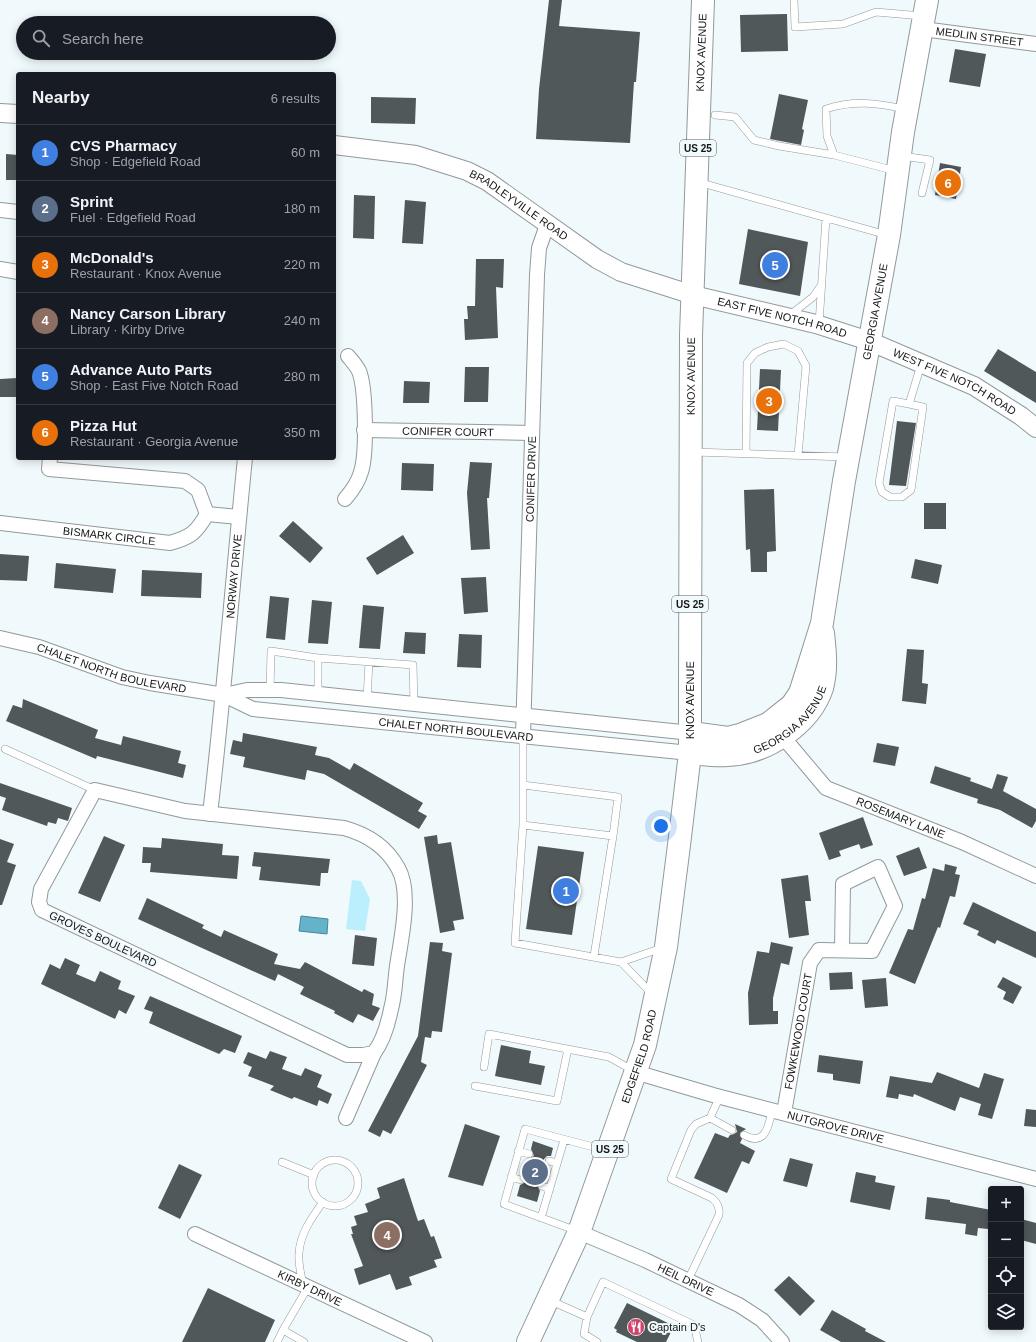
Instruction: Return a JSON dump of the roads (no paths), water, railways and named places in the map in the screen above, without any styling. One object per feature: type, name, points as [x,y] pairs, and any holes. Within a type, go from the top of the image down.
[{"type":"main road","name":"KNOX AVENUE","points":[[691,743],[690,452],[693,296],[703,0]]},
{"type":"main road","name":"GEORGIA AVENUE","points":[[691,743],[728,738],[768,724],[786,709],[800,693],[822,623],[848,457],[889,235],[907,110],[925,15]]},
{"type":"main road","name":"GEORGIA AVENUE","points":[[691,743],[728,755],[741,753],[771,743],[782,737],[810,712],[816,703],[822,686],[826,661],[822,623]]},
{"type":"main road","name":"EDGEFIELD ROAD","points":[[528,1342],[579,1232],[609,1151],[645,1045],[666,947],[691,743]]},
{"type":"street","name":"MEDLIN STREET","points":[[925,15],[1036,44]]},
{"type":"street","points":[[0,113],[16,114]]},
{"type":"street","name":"BRADLEYVILLE ROAD","points":[[336,145],[416,154],[467,171],[487,181],[547,225],[597,259],[620,272],[693,296]]},
{"type":"street","points":[[0,210],[16,212]]},
{"type":"street","name":"CONIFER DRIVE","points":[[523,735],[537,275],[539,248],[547,225]]},
{"type":"street","points":[[0,269],[16,272]]},
{"type":"street","name":"EAST FIVE NOTCH ROAD","points":[[693,296],[819,325],[869,341]]},
{"type":"street","name":"WEST FIVE NOTCH ROAD","points":[[869,341],[974,386],[1021,416],[1036,428]]},
{"type":"street","points":[[345,499],[357,482],[361,472],[364,430],[362,381],[359,371],[348,356]]},
{"type":"street","name":"CONIFER COURT","points":[[364,430],[531,433]]},
{"type":"street","name":"NORWAY DRIVE","points":[[224,695],[245,460]]},
{"type":"street","points":[[50,464],[185,481],[198,490],[207,514],[239,517]]},
{"type":"street","name":"BISMARK CIRCLE","points":[[0,523],[170,543],[185,539],[198,530],[207,514]]},
{"type":"street","name":"CHALET NORTH BOULEVARD","points":[[0,638],[39,647],[122,677],[157,685],[224,695],[253,708],[523,735],[691,743]]},
{"type":"street","name":"CHALET NORTH BOULEVARD","points":[[224,695],[247,690],[270,690],[367,698],[523,715],[691,743]]},
{"type":"street","points":[[210,814],[224,695]]},
{"type":"street","name":"ROSEMARY LANE","points":[[782,737],[826,788],[962,842],[1036,876]]},
{"type":"street","points":[[95,790],[184,811],[344,828],[361,833],[375,841],[399,868],[404,885],[405,904],[392,1001],[380,1045],[374,1053],[346,1118]]},
{"type":"street","name":"GROVES BOULEVARD","points":[[95,790],[41,889],[39,902],[42,910],[347,1055],[363,1056],[374,1053]]},
{"type":"street","name":"FOWKEWOOD COURT","points":[[778,1112],[810,963],[819,950],[872,951],[895,906],[878,867],[843,884],[842,950]]},
{"type":"street","name":"NUTGROVE DRIVE","points":[[635,1072],[778,1112],[1036,1179]]},
{"type":"street","name":"HEIL DRIVE","points":[[579,1232],[688,1280],[739,1305],[756,1316],[782,1342]]},
{"type":"street","name":"KIRBY DRIVE","points":[[195,1234],[425,1342]]},
{"type":"lane","points":[[794,0],[795,27],[843,24],[876,12],[925,15]]},
{"type":"lane","points":[[834,155],[827,136],[826,109],[839,105],[874,103],[907,110]]},
{"type":"lane","points":[[715,115],[735,117],[754,140],[779,146],[899,164],[930,160],[922,193]]},
{"type":"lane","points":[[697,182],[889,235]]},
{"type":"lane","points":[[819,325],[820,287],[826,218]]},
{"type":"lane","points":[[786,318],[813,297],[820,287]]},
{"type":"lane","points":[[746,454],[747,363],[755,353],[768,347],[784,344],[798,351],[806,366],[798,456]]},
{"type":"lane","points":[[909,404],[921,364]]},
{"type":"lane","points":[[893,401],[909,404],[923,407],[911,490],[902,497],[890,497],[882,492],[879,483],[893,401]]},
{"type":"lane","points":[[690,452],[848,457]]},
{"type":"lane","points":[[270,690],[271,651],[318,658],[413,665],[414,704]]},
{"type":"lane","points":[[318,658],[318,694]]},
{"type":"lane","points":[[367,698],[369,662]]},
{"type":"lane","points":[[523,735],[523,824],[515,943],[621,962],[666,947]]},
{"type":"lane","points":[[4,748],[95,790]]},
{"type":"lane","points":[[523,786],[618,797],[594,956]]},
{"type":"lane","points":[[523,824],[613,836]]},
{"type":"lane","points":[[621,962],[656,999]]},
{"type":"lane","points":[[484,1067],[489,1034],[609,1057],[635,1072]]},
{"type":"lane","points":[[475,1086],[557,1101],[568,1049]]},
{"type":"lane","points":[[688,1280],[719,1216],[720,1210],[716,1201],[712,1198],[671,1179],[691,1130],[696,1124],[710,1118],[720,1096]]},
{"type":"lane","points":[[744,1135],[749,1138],[756,1138],[762,1135],[767,1131],[778,1112]]},
{"type":"lane","points":[[710,1118],[732,1130]]},
{"type":"lane","points":[[579,1232],[504,1204],[525,1129],[609,1151]]},
{"type":"lane","points":[[541,1218],[564,1140]]},
{"type":"lane","points":[[518,1151],[529,1154]]},
{"type":"lane","points":[[332,1160],[347,1164],[357,1176],[356,1191],[347,1202],[333,1206],[323,1202],[315,1194],[312,1187],[314,1175],[319,1167],[332,1160]]},
{"type":"lane","points":[[549,1160],[557,1163]]},
{"type":"lane","points":[[282,1162],[314,1175]]},
{"type":"lane","points":[[511,1177],[521,1180]]},
{"type":"lane","points":[[542,1186],[550,1188]]},
{"type":"lane","points":[[277,1342],[305,1286],[298,1254],[302,1238],[310,1221],[323,1202]]},
{"type":"lane","points":[[597,1342],[584,1334],[587,1317],[603,1282],[694,1325],[698,1342]]},
{"type":"lane","points":[[548,1300],[587,1317]]},
{"type":"lane","points":[[283,1330],[304,1342]]},
{"type":"place","name":"Pizza Hut","points":[[948,183]]},
{"type":"place","name":"Advance Auto Parts","points":[[775,265]]},
{"type":"place","name":"McDonald's","points":[[769,401]]},
{"type":"place","name":"CVS Pharmacy","points":[[566,891]]},
{"type":"place","name":"Sprint","points":[[535,1172]]},
{"type":"place","name":"Nancy Carson Library","points":[[387,1235]]},
{"type":"place","name":"Captain D's","points":[[636,1327]]}]
